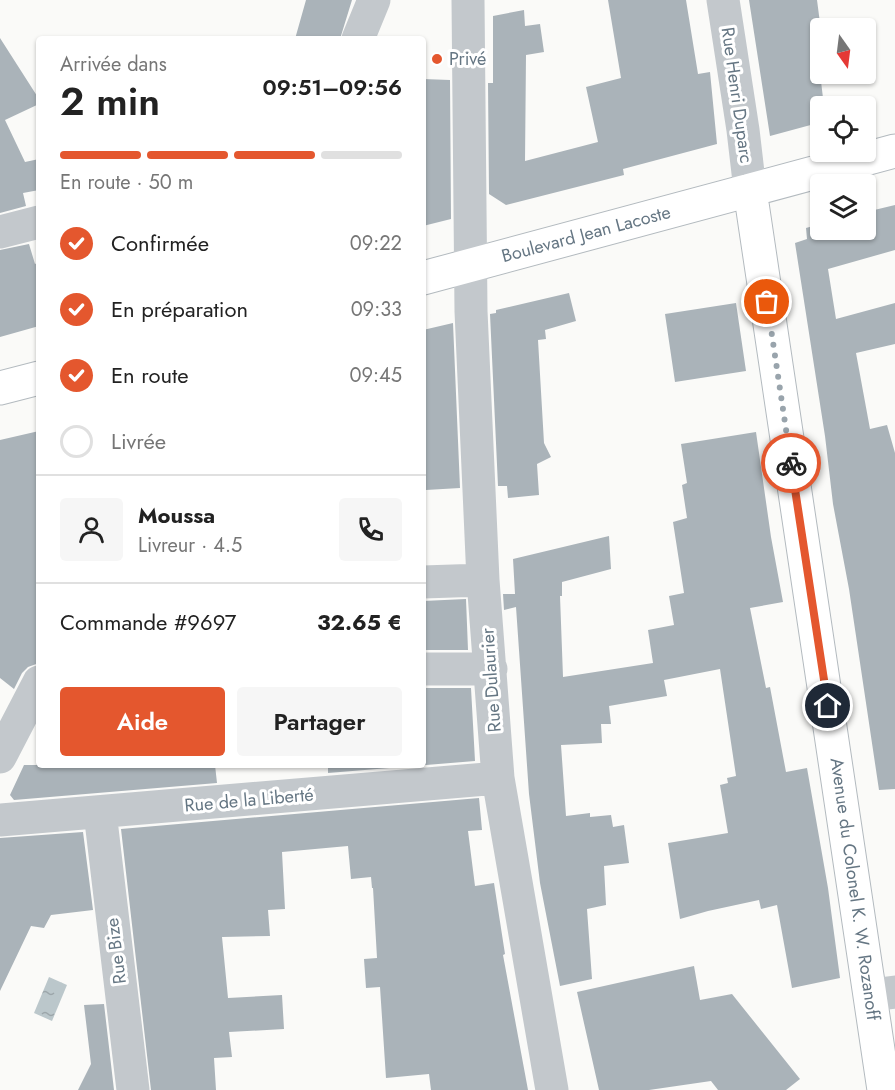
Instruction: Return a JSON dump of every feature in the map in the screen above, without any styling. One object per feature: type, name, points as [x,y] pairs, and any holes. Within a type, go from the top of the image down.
[{"type":"street","points":[[359,36],[374,0]]},
{"type":"street","name":"Rue Dulaurier","points":[[468,0],[470,266],[483,580],[498,778],[552,1090]]},
{"type":"street","name":"Rue Henri Duparc","points":[[723,0],[750,190]]},
{"type":"street","name":"Boulevard Jean Lacoste","points":[[426,277],[895,151]]},
{"type":"street","name":"Avenue du Colonel K. W. Rozanoff","points":[[750,190],[883,994],[884,1090]]},
{"type":"street","points":[[0,232],[36,223]]},
{"type":"street","points":[[0,388],[36,379]]},
{"type":"street","points":[[426,582],[483,580]]},
{"type":"street","points":[[426,669],[491,669]]},
{"type":"street","points":[[0,757],[36,687]]},
{"type":"street","name":"Rue de la Liberté","points":[[0,820],[498,778]]},
{"type":"street","name":"Rue Bize","points":[[100,812],[133,1090]]},
{"type":"water","points":[[49,977],[67,985],[52,1021],[34,1013]]},
{"type":"building","points":[[306,0],[352,0],[341,36],[296,36]]},
{"type":"building","points":[[608,0],[686,0],[698,74],[710,72],[717,144],[623,169],[624,175],[506,205],[489,194],[488,83],[493,83],[493,16],[524,10],[525,26],[540,24],[544,52],[526,55],[525,161],[598,142],[586,87],[621,78]]},
{"type":"building","points":[[749,0],[817,0],[819,18],[810,18],[810,84],[821,84],[823,96],[810,96],[810,125],[770,136]]},
{"type":"building","points":[[0,38],[36,94],[36,105],[5,120],[25,162],[36,160],[36,191],[23,193],[26,206],[0,213]]},
{"type":"building","points":[[426,79],[450,80],[451,219],[426,225]]},
{"type":"building","points":[[895,205],[895,250],[828,269],[836,319],[895,303],[895,344],[856,353],[870,429],[887,425],[895,453],[895,789],[879,790],[849,589],[833,504],[825,436],[795,243],[807,239],[806,228],[810,227],[810,240],[876,240],[876,210]]},
{"type":"building","points":[[29,244],[36,264],[36,327],[0,337],[0,250]]},
{"type":"building","points":[[569,293],[576,321],[545,330],[546,339],[538,340],[544,443],[551,457],[537,464],[539,495],[508,498],[507,486],[498,486],[490,314],[496,313],[496,310]]},
{"type":"building","points":[[736,303],[746,371],[675,382],[665,314]]},
{"type":"building","points":[[453,323],[460,488],[426,490],[426,329]]},
{"type":"building","points":[[36,432],[36,664],[28,667],[22,673],[14,689],[0,678],[0,440]]},
{"type":"building","points":[[756,432],[783,602],[750,608],[766,688],[770,687],[786,772],[807,768],[828,888],[840,978],[792,988],[777,905],[761,909],[759,900],[680,919],[668,843],[728,833],[720,785],[728,783],[727,778],[736,776],[720,669],[664,680],[667,696],[609,706],[611,724],[601,724],[602,743],[561,745],[566,816],[590,813],[590,817],[611,815],[613,827],[624,825],[629,863],[604,866],[606,905],[587,909],[592,979],[560,986],[540,883],[529,794],[516,607],[504,610],[503,594],[515,594],[513,559],[609,536],[611,569],[562,582],[562,596],[560,596],[563,677],[653,663],[648,630],[674,625],[669,596],[684,593],[673,522],[687,518],[682,485],[687,483],[681,444]]},
{"type":"building","points":[[466,599],[468,650],[426,650],[426,601]]},
{"type":"building","points":[[426,688],[471,688],[475,761],[426,765]]},
{"type":"building","points":[[24,765],[36,765],[36,768],[215,768],[217,783],[14,800],[10,795]]},
{"type":"building","points":[[328,768],[389,768],[328,773]]},
{"type":"building","points":[[479,798],[482,830],[468,831],[475,886],[494,883],[505,954],[503,955],[528,1090],[431,1090],[429,1074],[386,1078],[380,987],[366,988],[364,959],[377,958],[373,888],[371,877],[351,879],[348,846],[282,852],[285,909],[268,910],[270,936],[222,937],[228,998],[282,995],[284,1029],[229,1032],[232,1057],[214,1058],[216,1090],[151,1090],[121,829]]},
{"type":"building","points":[[83,832],[93,910],[51,915],[44,928],[31,926],[0,991],[0,838]]},
{"type":"building","points":[[694,966],[700,1000],[732,994],[800,1079],[786,1090],[718,1090],[711,1081],[649,1090],[599,1090],[577,992]]},
{"type":"building","points":[[104,1004],[114,1090],[78,1090],[91,1064],[84,1005]]},
{"type":"way so far","points":[[767,302],[791,463]]},
{"type":"place","name":"Privé","points":[[437,59]]},
{"type":"route","points":[[791,463],[828,706]]}]
